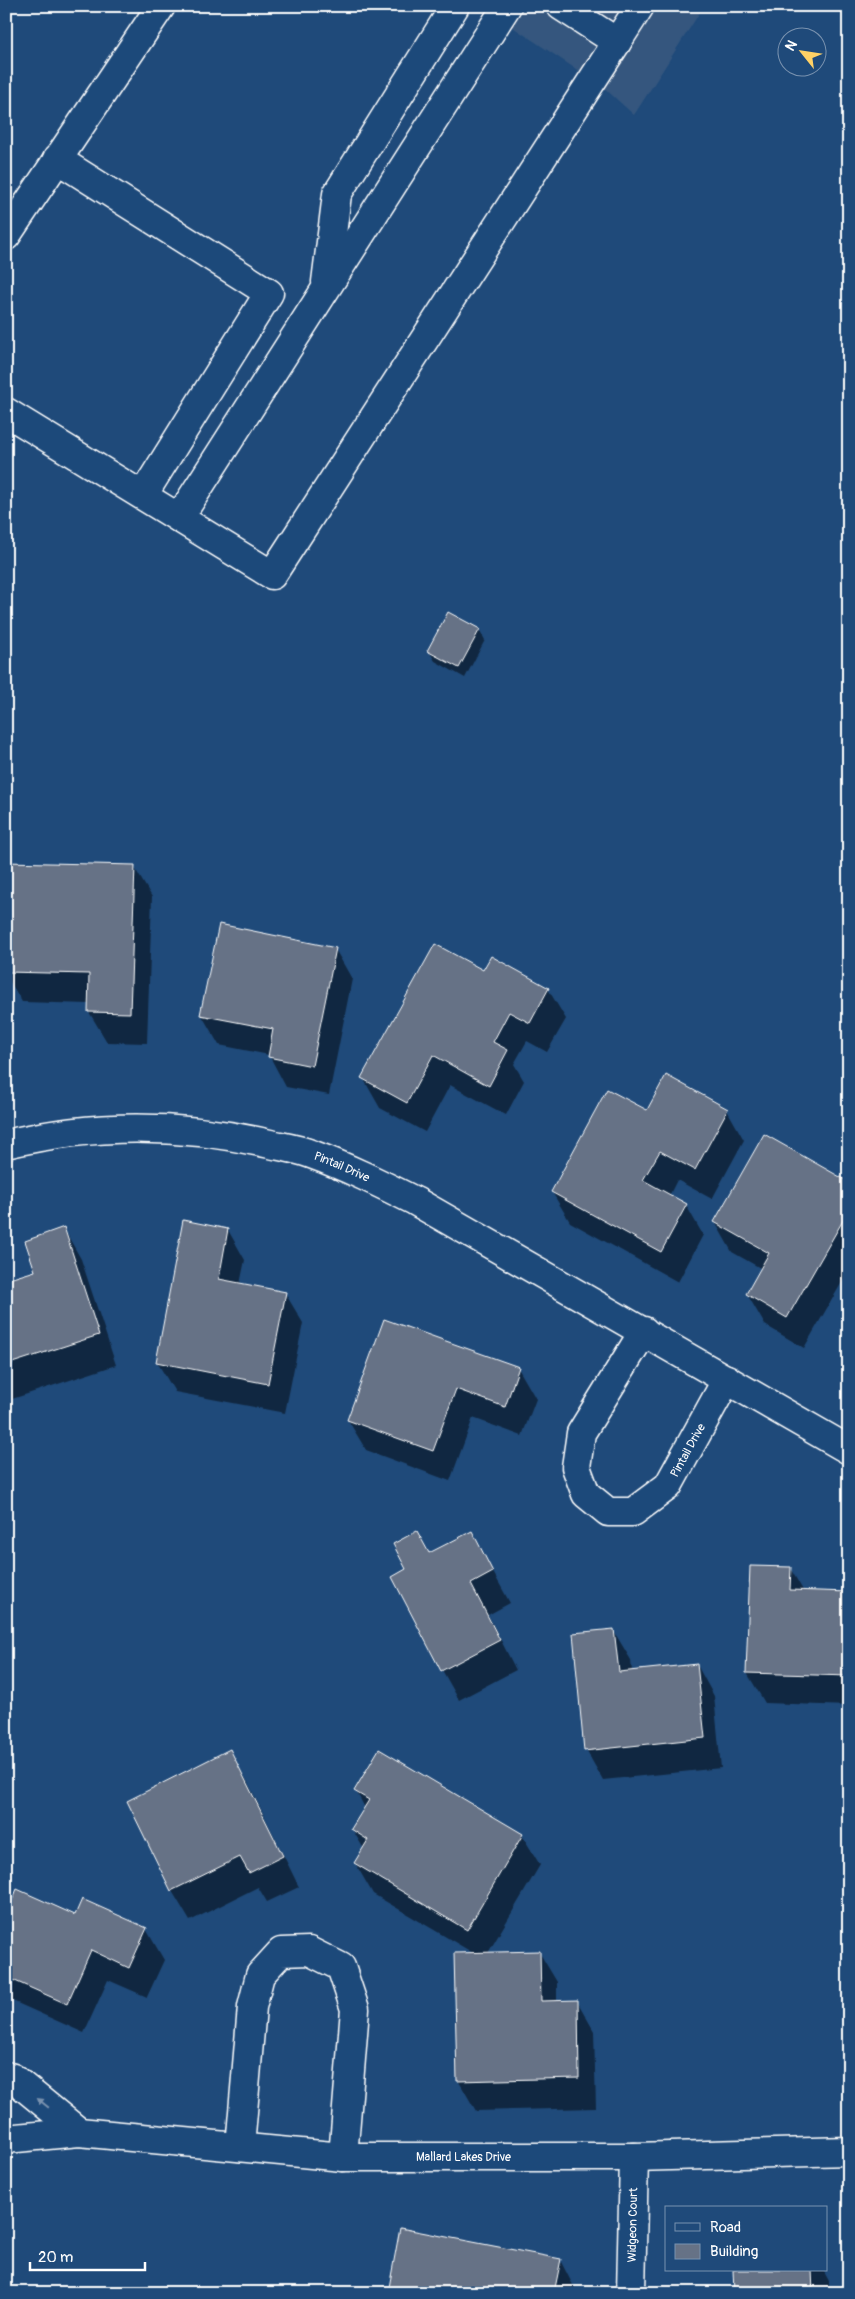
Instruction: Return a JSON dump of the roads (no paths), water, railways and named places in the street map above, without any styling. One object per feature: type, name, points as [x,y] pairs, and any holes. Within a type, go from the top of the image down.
[{"type":"street","points":[[6,236],[161,6]]},
{"type":"street","points":[[326,289],[337,194],[455,6]]},
{"type":"street","points":[[179,518],[507,6]]},
{"type":"street","points":[[561,6],[617,42]]},
{"type":"street","points":[[6,412],[272,575],[640,6]]},
{"type":"street","points":[[57,160],[269,293],[143,495]]},
{"type":"street","name":"Pintail Drive","points":[[6,1144],[34,1137],[112,1128],[186,1130],[250,1140],[309,1153],[358,1173],[415,1201],[849,1450]]},
{"type":"street","name":"Pintail Drive","points":[[644,1331],[581,1433],[576,1467],[586,1494],[608,1512],[633,1512],[668,1486],[727,1379]]},
{"type":"street","points":[[240,2147],[252,2007],[260,1975],[281,1952],[309,1952],[341,1967],[355,2008],[342,2157]]},
{"type":"street","points":[[6,2076],[13,2078],[78,2132]]},
{"type":"street","name":"Mallard Lakes Drive","points":[[6,2139],[78,2132],[342,2157],[634,2157],[849,2151]]},
{"type":"street","name":"Widgeon Court","points":[[632,2293],[634,2157]]}]
